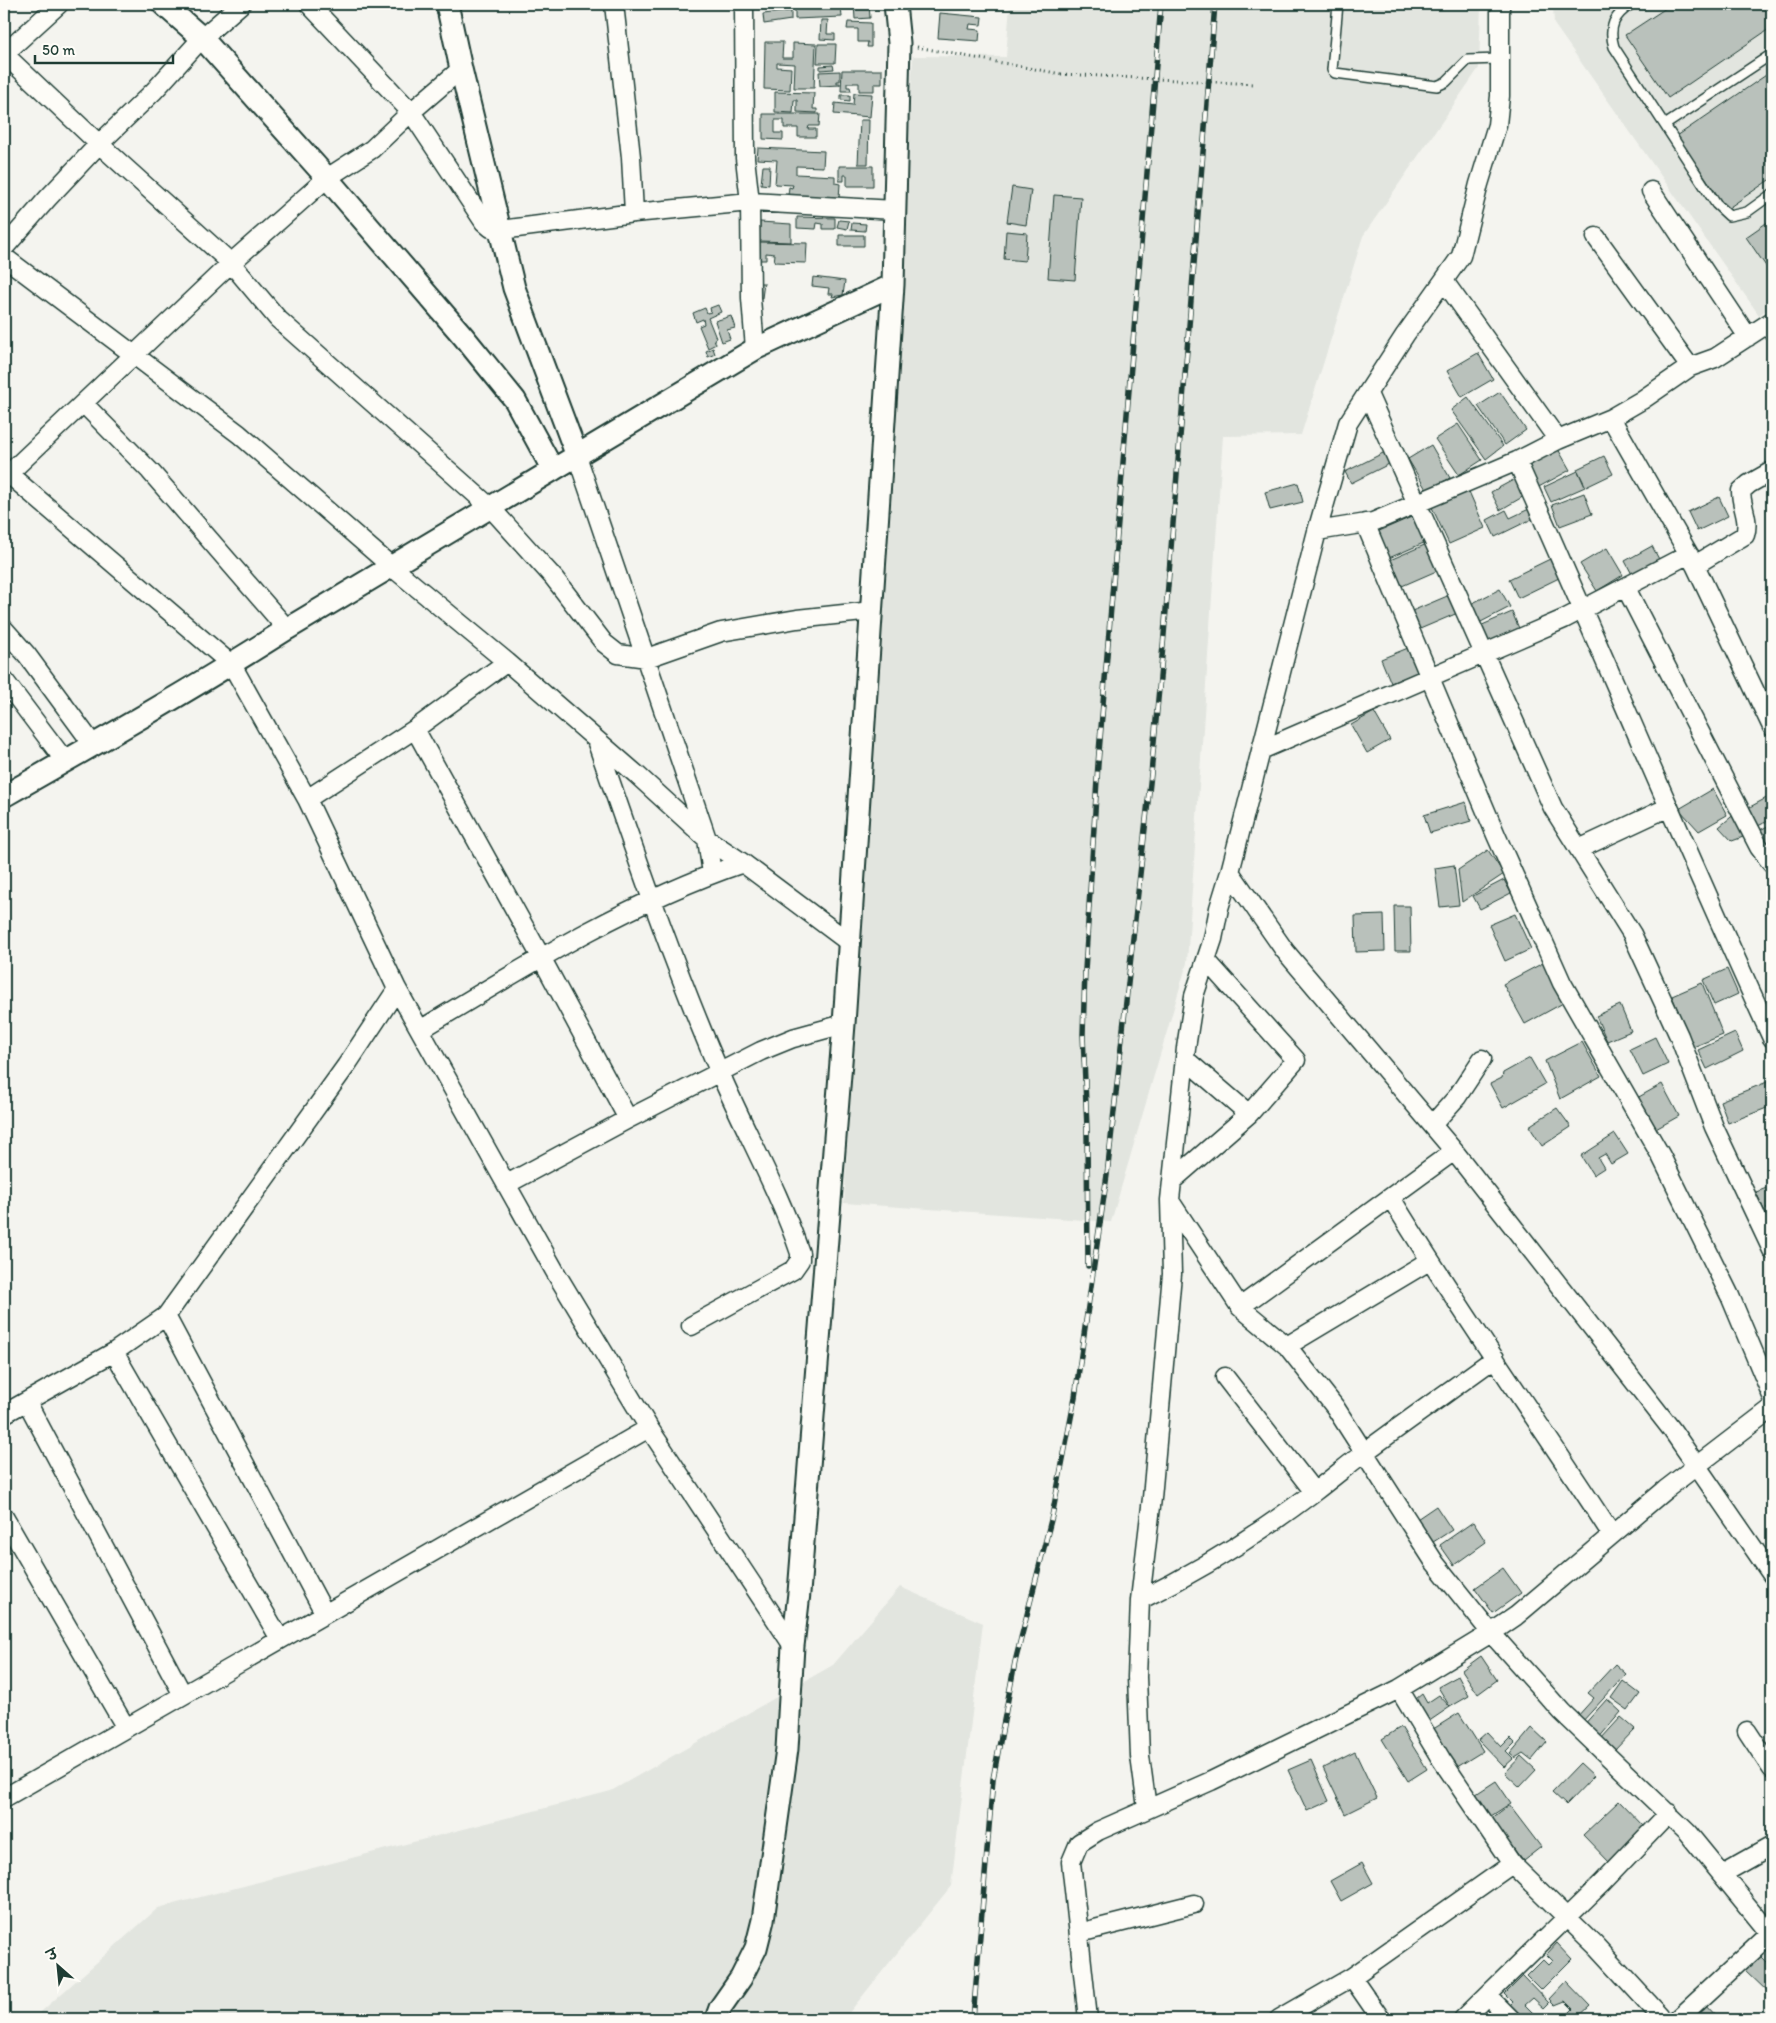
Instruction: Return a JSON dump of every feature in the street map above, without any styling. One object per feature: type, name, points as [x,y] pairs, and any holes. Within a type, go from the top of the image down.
[{"type":"street","points":[[163,4],[202,38],[439,307],[515,400],[553,470]]},
{"type":"street","points":[[4,248],[99,144],[154,90],[202,38],[241,4]]},
{"type":"street","points":[[309,4],[411,112],[484,222],[491,228],[501,230],[634,213],[750,202],[895,210]]},
{"type":"street","points":[[447,4],[460,69],[514,288],[577,456],[647,658],[707,840],[712,874]]},
{"type":"street","points":[[614,4],[631,157],[634,213]]},
{"type":"street","points":[[744,4],[745,158],[750,202],[751,298],[755,349]]},
{"type":"street","points":[[716,2019],[720,2008],[741,1978],[756,1948],[763,1920],[787,1749],[793,1646],[799,1593],[850,943],[894,284],[899,43],[895,4]]},
{"type":"street","points":[[1147,1808],[1140,1756],[1137,1677],[1140,1600],[1152,1498],[1172,1274],[1170,1200],[1185,1059],[1194,996],[1230,872],[1317,531],[1348,423],[1405,336],[1461,256],[1479,184],[1497,125],[1500,96],[1500,4]]},
{"type":"street","points":[[50,6],[4,54],[99,144],[231,263],[278,319],[490,507],[554,578],[604,643],[618,654],[647,658],[721,632],[797,619],[872,611]]},
{"type":"street","points":[[460,69],[372,149],[327,178],[231,263],[84,404],[5,474],[232,664],[307,799],[397,989],[557,1275],[649,1428],[793,1646]]},
{"type":"street","points":[[1652,191],[1748,337]]},
{"type":"street","points":[[1596,237],[1690,367]]},
{"type":"street","points":[[4,257],[239,434],[392,567],[507,662],[707,840],[744,863],[850,943]]},
{"type":"street","points":[[1444,281],[1558,440]]},
{"type":"street","points":[[4,796],[94,746],[232,664],[287,629],[755,349],[894,284]]},
{"type":"street","points":[[1317,531],[1373,522],[1517,461],[1558,440],[1611,418],[1642,400],[1690,367],[1715,358],[1772,321]]},
{"type":"street","points":[[1368,394],[1553,808],[1632,934],[1679,1036],[1714,1127],[1772,1250]]},
{"type":"street","points":[[84,404],[150,471],[287,629]]},
{"type":"street","points":[[1611,418],[1692,559],[1772,726]]},
{"type":"street","points":[[1517,461],[1710,903],[1772,1038]]},
{"type":"street","points":[[1261,750],[1484,654],[1745,535],[1748,527],[1741,491],[1749,484],[1772,471]]},
{"type":"street","points":[[1365,523],[1429,678],[1562,984],[1660,1156],[1730,1296],[1772,1396]]},
{"type":"street","points":[[1626,588],[1759,847],[1772,864]]},
{"type":"street","points":[[4,629],[27,655],[94,746]]},
{"type":"street","points":[[307,799],[415,729],[507,662]]},
{"type":"street","points":[[4,680],[65,761]]},
{"type":"street","points":[[415,729],[628,1119]]},
{"type":"street","points":[[596,740],[652,900],[720,1072],[796,1242],[800,1260],[793,1270],[691,1326]]},
{"type":"street","points":[[1579,849],[1669,807]]},
{"type":"street","points":[[420,1030],[541,957],[652,900],[712,874],[744,863]]},
{"type":"street","points":[[1230,872],[1285,951],[1454,1151],[1516,1229],[1698,1465],[1772,1574]]},
{"type":"street","points":[[1173,1180],[1249,1114],[1296,1060],[1206,960]]},
{"type":"street","points":[[4,1414],[114,1352],[166,1316],[346,1066],[397,989]]},
{"type":"street","points":[[507,1184],[761,1051],[844,1024]]},
{"type":"street","points":[[1185,1059],[1249,1114]]},
{"type":"street","points":[[1432,1125],[1456,1097],[1482,1059]]},
{"type":"street","points":[[1240,1308],[1454,1151]]},
{"type":"street","points":[[1391,1198],[1429,1261],[1548,1436],[1612,1535]]},
{"type":"street","points":[[1170,1200],[1240,1308],[1287,1346],[1334,1407],[1436,1563],[1491,1633],[1562,1712],[1670,1813],[1771,1935],[1678,2019]]},
{"type":"street","points":[[1287,1346],[1429,1261]]},
{"type":"street","points":[[166,1316],[325,1614]]},
{"type":"street","points":[[114,1352],[280,1639]]},
{"type":"street","points":[[1140,1600],[1173,1584],[1237,1545],[1314,1492],[1494,1358]]},
{"type":"street","points":[[1225,1377],[1314,1492]]},
{"type":"street","points":[[27,1402],[182,1696]]},
{"type":"street","points":[[1088,2019],[1071,1862],[1079,1843],[1098,1831],[1211,1781],[1399,1689],[1491,1633],[1516,1616],[1665,1490],[1772,1408]]},
{"type":"street","points":[[4,1798],[649,1428]]},
{"type":"street","points":[[4,1518],[126,1728]]},
{"type":"street","points":[[1399,1689],[1440,1759],[1512,1864],[1567,1917],[1663,2019]]},
{"type":"street","points":[[1747,1730],[1772,1769]]},
{"type":"street","points":[[1464,2019],[1670,1813]]},
{"type":"street","points":[[1722,1874],[1772,1846]]},
{"type":"street","points":[[1279,2019],[1352,1976],[1512,1864]]},
{"type":"street","points":[[1079,1933],[1194,1904]]},
{"type":"street","points":[[1352,1976],[1381,2019]]},
{"type":"street","points":[[1488,1996],[1511,2019]]},
{"type":"lane","points":[[1338,4],[1332,70],[1335,74],[1437,86],[1446,82],[1468,60],[1499,58]]},
{"type":"lane","points":[[1632,4],[1614,21],[1610,34],[1614,47],[1716,204],[1729,216],[1747,212],[1772,194]]},
{"type":"lane","points":[[1665,125],[1772,54]]},
{"type":"path","points":[[899,43],[1061,74],[1254,84]]},
{"type":"shaded area","points":[[1010,4],[1481,4],[1479,68],[1363,236],[1301,435],[1223,436],[1187,963],[1111,1222],[844,1203],[913,56],[1006,57]]},
{"type":"shaded area","points":[[1553,4],[1772,4],[1772,306],[1759,315],[1554,24]]},
{"type":"shaded area","points":[[900,1587],[983,1623],[951,1886],[844,2019],[33,2019],[158,1908],[611,1791],[833,1665]]},
{"type":"building","points":[[795,4],[804,4],[804,8],[841,7],[842,17],[795,19]]},
{"type":"building","points":[[854,4],[869,4],[870,18],[855,19]]},
{"type":"building","points":[[1672,4],[1772,4],[1772,27],[1668,98],[1625,35]]},
{"type":"building","points":[[791,11],[791,20],[764,24],[763,14]]},
{"type":"building","points":[[940,13],[982,17],[981,25],[970,24],[969,29],[980,30],[979,41],[938,38]]},
{"type":"building","points":[[821,20],[828,20],[827,34],[835,34],[835,40],[820,39]]},
{"type":"building","points":[[848,22],[871,23],[871,47],[867,47],[868,42],[858,42],[858,29],[847,29]]},
{"type":"building","points":[[765,42],[783,42],[782,58],[793,58],[793,43],[816,44],[814,88],[794,88],[795,64],[777,63],[777,67],[791,68],[790,90],[764,89]]},
{"type":"building","points":[[818,44],[836,44],[835,63],[817,63]]},
{"type":"building","points":[[833,65],[834,69],[820,70],[820,66]]},
{"type":"building","points":[[842,70],[882,70],[882,84],[874,84],[874,91],[859,91],[859,83],[847,83],[847,87],[850,87],[851,91],[841,91]]},
{"type":"building","points":[[840,71],[840,81],[837,81],[837,83],[840,83],[840,85],[820,86],[819,72]]},
{"type":"building","points":[[1772,71],[1772,178],[1727,209],[1677,136]]},
{"type":"building","points":[[775,92],[814,93],[813,109],[817,109],[817,113],[797,112],[797,100],[794,100],[793,113],[775,112]]},
{"type":"building","points":[[854,93],[872,94],[870,117],[834,114],[835,103],[853,105]]},
{"type":"building","points":[[841,95],[850,95],[850,101],[841,100]]},
{"type":"building","points":[[763,114],[820,114],[819,126],[809,126],[808,129],[816,129],[816,137],[798,137],[798,128],[784,128],[784,120],[775,120],[775,133],[783,133],[783,140],[763,139]]},
{"type":"building","points":[[860,120],[869,120],[868,164],[858,164]]},
{"type":"building","points":[[758,148],[824,151],[823,167],[796,166],[796,174],[835,176],[835,183],[840,184],[839,198],[788,195],[789,187],[792,188],[793,185],[775,184],[777,160],[757,159]]},
{"type":"building","points":[[763,166],[770,166],[769,185],[761,184]]},
{"type":"building","points":[[839,166],[873,166],[873,186],[847,186],[847,175],[844,175],[844,181],[839,181]]},
{"type":"building","points":[[1012,187],[1031,190],[1026,225],[1007,222]]},
{"type":"building","points":[[1054,195],[1081,197],[1075,280],[1048,278]]},
{"type":"building","points":[[797,217],[835,218],[835,229],[823,229],[823,224],[817,223],[816,229],[797,228]]},
{"type":"building","points":[[1772,219],[1772,275],[1746,237]]},
{"type":"building","points":[[839,220],[849,221],[847,229],[837,227]]},
{"type":"building","points":[[760,222],[791,224],[791,242],[759,241]]},
{"type":"building","points":[[852,223],[866,224],[865,231],[851,230]]},
{"type":"building","points":[[1006,231],[1027,233],[1025,261],[1004,259]]},
{"type":"building","points":[[839,235],[864,235],[864,246],[839,246]]},
{"type":"building","points":[[759,242],[807,243],[806,263],[774,262],[775,254],[766,253],[766,260],[758,260]]},
{"type":"building","points":[[813,277],[845,281],[843,295],[832,297],[833,294],[828,294],[829,288],[812,286]]},
{"type":"building","points":[[758,283],[764,283],[762,298],[757,297]]},
{"type":"building","points":[[718,305],[721,312],[708,318],[716,338],[714,339],[716,344],[708,348],[699,326],[704,324],[703,319],[696,322],[693,313],[705,308],[707,313],[711,312],[710,308]]},
{"type":"building","points":[[731,316],[735,328],[727,330],[730,339],[722,342],[715,321]]},
{"type":"building","points":[[713,348],[715,354],[708,357],[706,351]]},
{"type":"building","points":[[1478,353],[1493,379],[1462,397],[1447,371]]},
{"type":"building","points":[[1500,392],[1526,430],[1505,445],[1478,406]]},
{"type":"building","points":[[1468,397],[1503,446],[1486,459],[1451,410]]},
{"type":"building","points":[[1458,424],[1482,460],[1459,475],[1435,439]]},
{"type":"building","points":[[1431,445],[1450,478],[1427,491],[1408,459]]},
{"type":"building","points":[[1558,449],[1570,470],[1535,489],[1524,468]]},
{"type":"building","points":[[1389,450],[1395,461],[1351,483],[1345,472]]},
{"type":"building","points":[[1604,456],[1613,474],[1586,487],[1577,469]]},
{"type":"building","points":[[1578,471],[1585,487],[1551,502],[1544,487]]},
{"type":"building","points":[[1517,478],[1526,495],[1500,510],[1491,492]]},
{"type":"building","points":[[1298,483],[1303,502],[1270,510],[1265,492]]},
{"type":"building","points":[[1467,487],[1485,528],[1449,544],[1430,503]]},
{"type":"building","points":[[1584,493],[1592,514],[1560,526],[1552,505]]},
{"type":"building","points":[[1719,497],[1728,516],[1697,531],[1688,512]]},
{"type":"building","points":[[1529,509],[1534,518],[1495,537],[1487,520],[1506,510],[1510,518]]},
{"type":"building","points":[[1416,515],[1428,541],[1389,558],[1377,532]]},
{"type":"building","points":[[1429,543],[1441,569],[1402,586],[1390,560]]},
{"type":"building","points":[[1652,546],[1661,563],[1634,578],[1625,561]]},
{"type":"building","points":[[1607,548],[1623,575],[1597,591],[1580,564]]},
{"type":"building","points":[[1550,559],[1559,578],[1518,598],[1509,579]]},
{"type":"building","points":[[1500,589],[1510,607],[1477,624],[1467,606]]},
{"type":"building","points":[[1452,594],[1460,612],[1420,629],[1412,611]]},
{"type":"building","points":[[1512,612],[1521,633],[1489,647],[1480,626]]},
{"type":"building","points":[[1408,648],[1418,672],[1391,683],[1381,659]]},
{"type":"building","points":[[1374,712],[1390,740],[1367,753],[1351,725]]},
{"type":"building","points":[[1713,789],[1727,815],[1699,831],[1679,809]]},
{"type":"building","points":[[1772,795],[1772,819],[1756,827],[1748,808]]},
{"type":"building","points":[[1466,802],[1471,821],[1430,833],[1424,815]]},
{"type":"building","points":[[1736,813],[1746,836],[1732,841],[1719,827]]},
{"type":"building","points":[[1772,824],[1772,854],[1760,830]]},
{"type":"building","points":[[1488,850],[1504,874],[1462,902],[1458,870]]},
{"type":"building","points":[[1454,865],[1459,905],[1440,907],[1435,868]]},
{"type":"building","points":[[1504,880],[1511,893],[1480,909],[1473,896]]},
{"type":"building","points":[[1394,906],[1410,906],[1411,951],[1395,951]]},
{"type":"building","points":[[1515,914],[1531,949],[1505,961],[1489,925]]},
{"type":"building","points":[[1384,915],[1385,951],[1356,952],[1355,916]]},
{"type":"building","points":[[1543,963],[1565,1002],[1525,1024],[1503,984]]},
{"type":"building","points":[[1727,969],[1738,994],[1714,1005],[1703,980]]},
{"type":"building","points":[[1702,983],[1723,1035],[1693,1047],[1672,996]]},
{"type":"building","points":[[1620,1005],[1631,1031],[1607,1041],[1596,1016]]},
{"type":"building","points":[[1735,1033],[1743,1051],[1707,1069],[1698,1050]]},
{"type":"building","points":[[1655,1037],[1668,1064],[1643,1076],[1630,1049]]},
{"type":"building","points":[[1582,1042],[1601,1076],[1560,1099],[1545,1061]]},
{"type":"building","points":[[1530,1058],[1545,1084],[1503,1108],[1490,1084],[1502,1078],[1503,1073]]},
{"type":"building","points":[[1772,1080],[1772,1106],[1728,1123],[1720,1101]]},
{"type":"building","points":[[1662,1084],[1679,1116],[1654,1130],[1637,1098]]},
{"type":"building","points":[[1557,1108],[1571,1127],[1542,1146],[1529,1126]]},
{"type":"building","points":[[1615,1134],[1628,1154],[1611,1164],[1605,1154],[1598,1158],[1604,1168],[1593,1175],[1581,1156]]},
{"type":"building","points":[[1772,1186],[1772,1207],[1764,1210],[1756,1192]]},
{"type":"building","points":[[1436,1506],[1452,1530],[1430,1544],[1414,1521]]},
{"type":"building","points":[[1473,1522],[1486,1542],[1454,1565],[1440,1545]]},
{"type":"building","points":[[1503,1568],[1521,1593],[1493,1613],[1475,1588]]},
{"type":"building","points":[[1481,1656],[1497,1680],[1478,1694],[1462,1670]]},
{"type":"building","points":[[1615,1664],[1626,1674],[1581,1723],[1576,1718],[1594,1698],[1588,1693]]},
{"type":"building","points":[[1458,1676],[1469,1696],[1450,1707],[1438,1687]]},
{"type":"building","points":[[1623,1681],[1640,1694],[1628,1710],[1611,1698]]},
{"type":"building","points":[[1422,1694],[1427,1703],[1439,1695],[1450,1707],[1425,1724],[1411,1703]]},
{"type":"building","points":[[1607,1699],[1621,1712],[1597,1740],[1582,1727]]},
{"type":"building","points":[[1459,1713],[1483,1751],[1454,1769],[1430,1731]]},
{"type":"building","points":[[1621,1717],[1635,1729],[1613,1752],[1600,1740]]},
{"type":"building","points":[[1401,1727],[1427,1769],[1408,1781],[1382,1739]]},
{"type":"building","points":[[1532,1728],[1547,1742],[1532,1760],[1523,1753],[1515,1758],[1510,1754]]},
{"type":"building","points":[[1487,1732],[1501,1747],[1510,1738],[1515,1743],[1506,1752],[1513,1759],[1504,1767],[1478,1740]]},
{"type":"building","points":[[1355,1752],[1377,1798],[1345,1814],[1323,1768]]},
{"type":"building","points":[[1521,1756],[1536,1770],[1520,1787],[1505,1773]]},
{"type":"building","points":[[1311,1760],[1329,1801],[1307,1811],[1288,1770]]},
{"type":"building","points":[[1580,1763],[1594,1776],[1566,1805],[1552,1792]]},
{"type":"building","points":[[1496,1781],[1511,1803],[1488,1818],[1473,1796]]},
{"type":"building","points":[[1619,1801],[1646,1829],[1610,1863],[1583,1835]]},
{"type":"building","points":[[1509,1805],[1541,1847],[1523,1861],[1491,1819]]},
{"type":"building","points":[[1362,1863],[1373,1883],[1341,1901],[1330,1881]]},
{"type":"building","points":[[1557,1943],[1572,1959],[1541,1990],[1527,1976],[1543,1960],[1548,1965],[1552,1961],[1546,1955]]},
{"type":"building","points":[[1759,1953],[1772,1966],[1772,1992],[1770,1994],[1744,1969]]},
{"type":"building","points":[[1523,1976],[1549,2003],[1544,2008],[1533,1998],[1525,2005],[1536,2016],[1533,2019],[1516,2019],[1506,2009],[1513,2002],[1505,1994]]},
{"type":"building","points":[[1566,1981],[1590,2006],[1576,2019],[1563,2019],[1573,2009],[1565,2001],[1555,2005],[1549,1999]]},
{"type":"building","points":[[1703,2004],[1717,2019],[1702,2019],[1695,2012]]},
{"type":"railway","points":[[1088,1266],[1087,1128],[1083,1035],[1085,970],[1098,764],[1161,4]]},
{"type":"railway","points":[[973,2019],[993,1779],[1015,1662],[1052,1516],[1075,1397],[1107,1175],[1151,774],[1164,635],[1215,4]]}]
